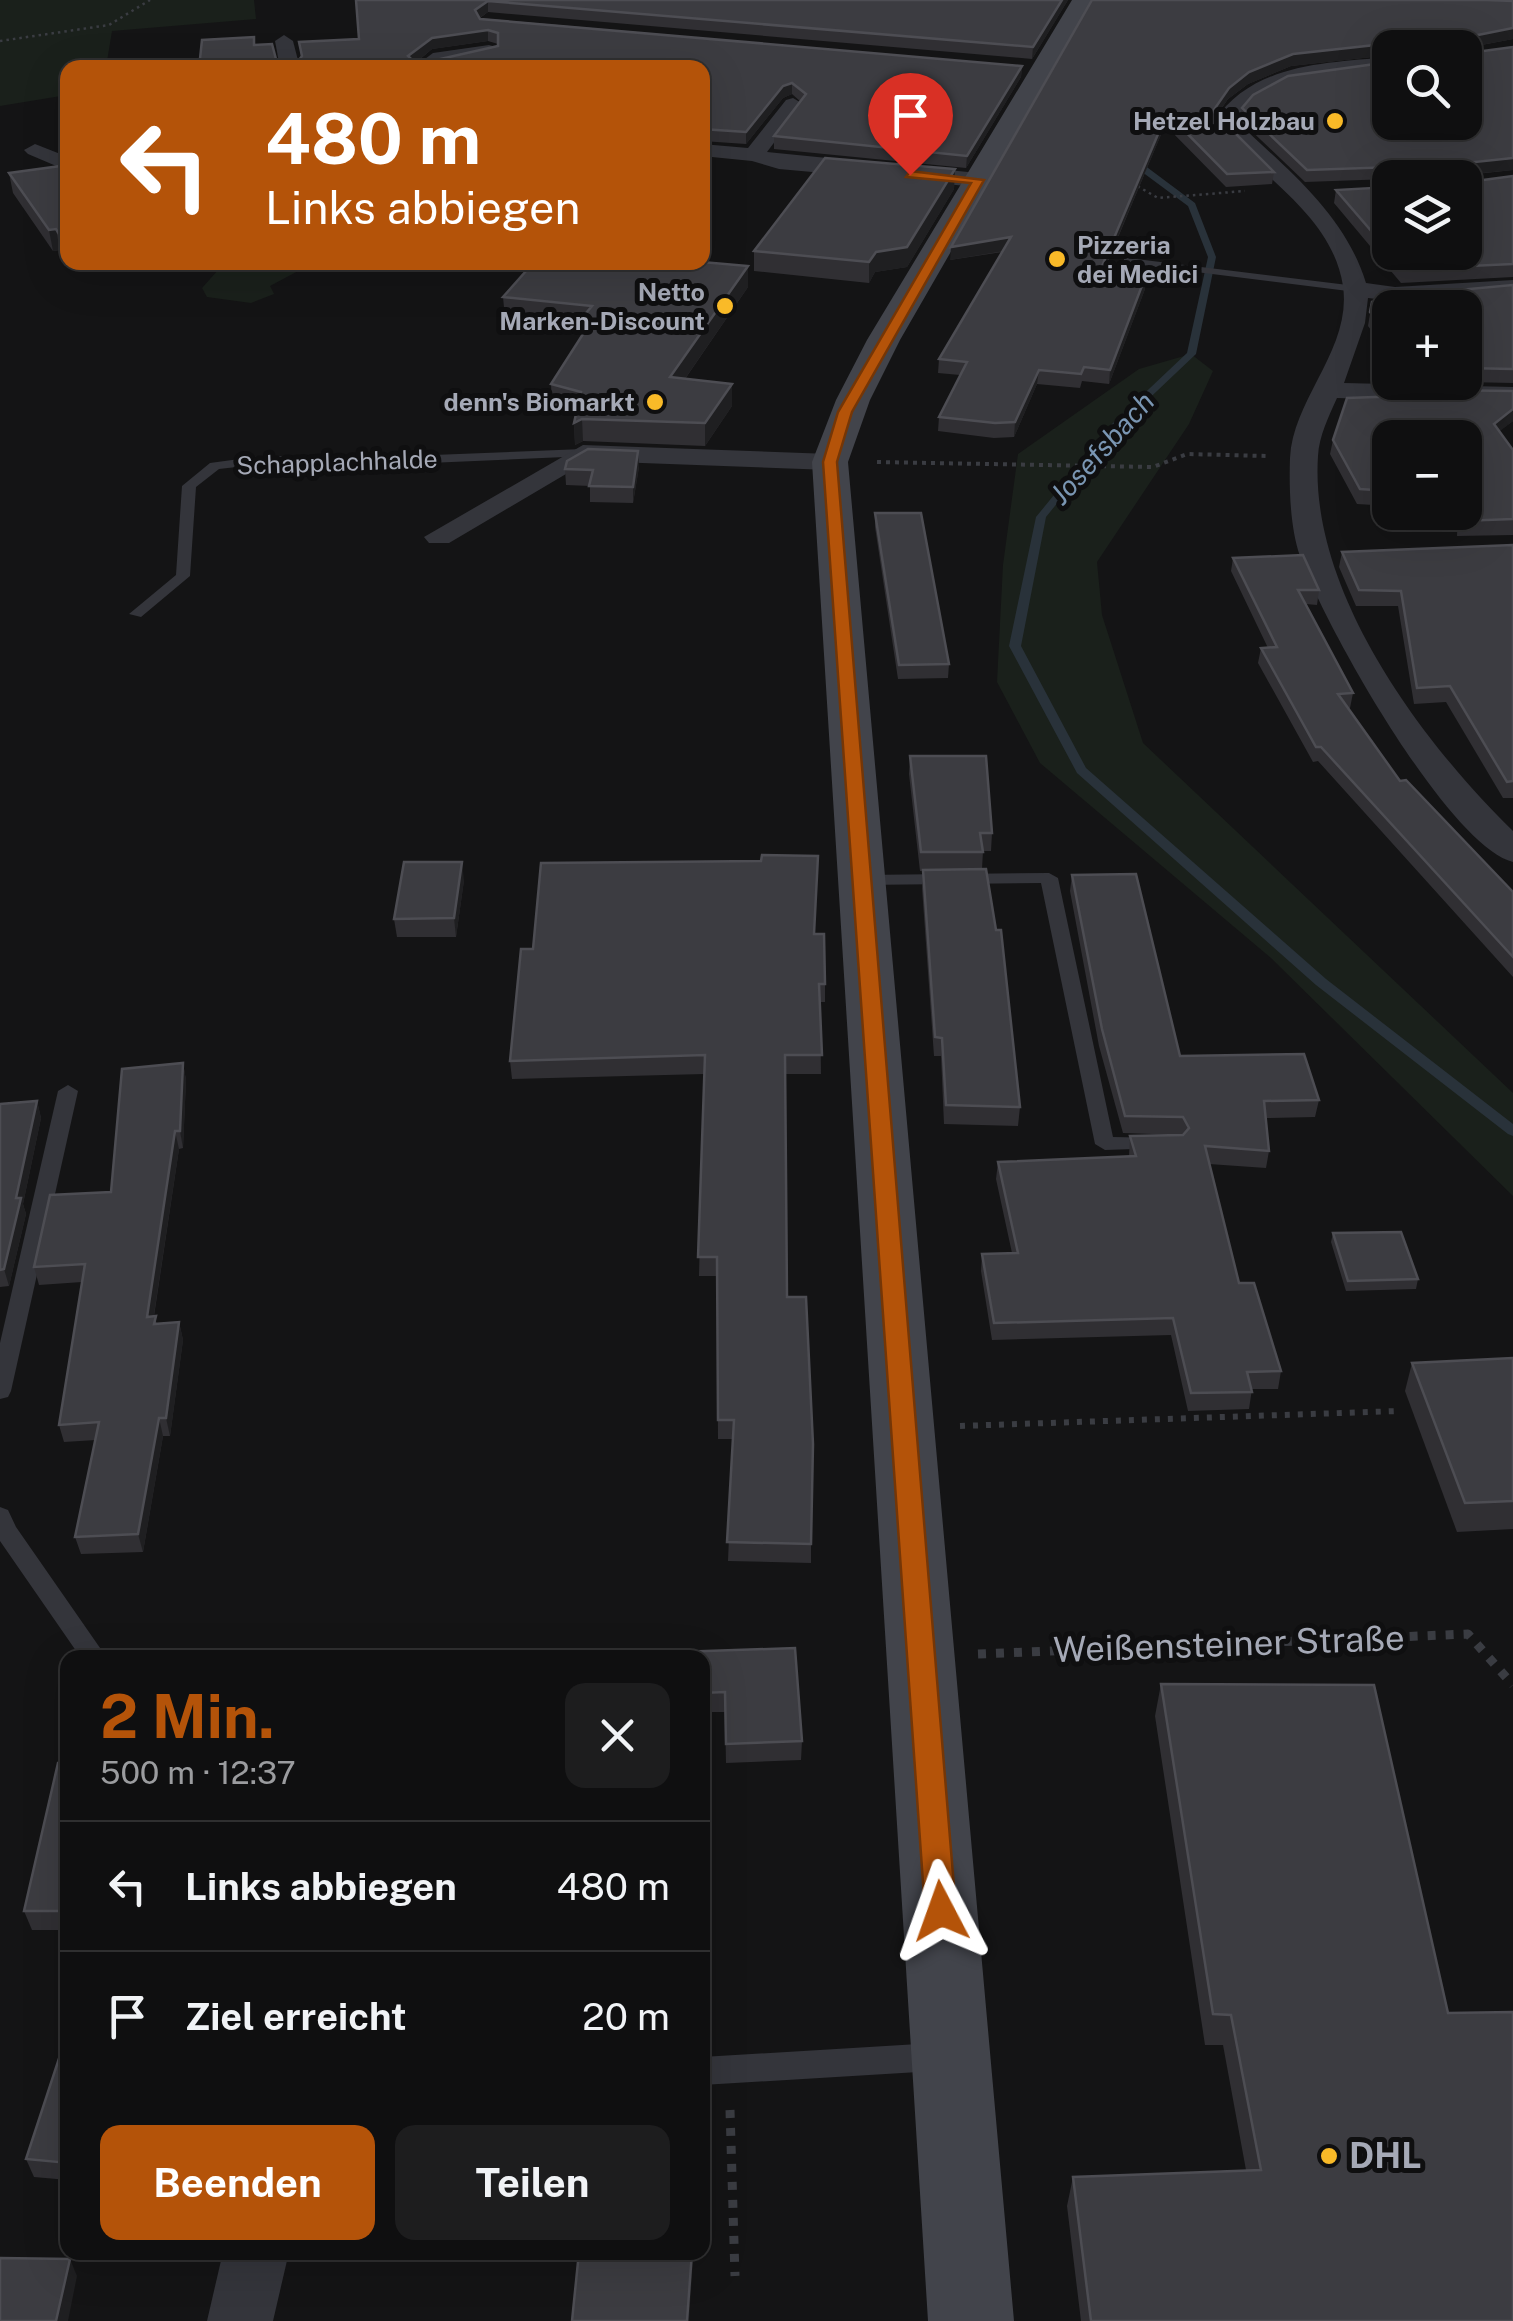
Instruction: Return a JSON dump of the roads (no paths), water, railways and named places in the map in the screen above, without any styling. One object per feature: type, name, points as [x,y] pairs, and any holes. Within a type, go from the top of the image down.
[{"type":"main road","points":[[971,2321],[830,462],[845,412],[978,180],[1030,68],[1084,0]]},
{"type":"street","points":[[284,41],[288,60]]},
{"type":"street","points":[[435,60],[490,51]]},
{"type":"street","points":[[1372,66],[1278,81],[1232,104],[1224,121],[1326,225],[1350,267],[1356,289],[1351,325],[1303,457],[1314,553],[1360,654],[1473,814],[1513,851]]},
{"type":"street","points":[[754,155],[793,104]]},
{"type":"street","points":[[35,150],[60,161]]},
{"type":"street","points":[[710,151],[754,155],[779,163],[978,180]]},
{"type":"street","points":[[1298,194],[1335,192]]},
{"type":"street","points":[[1356,289],[1395,294],[1513,287]]},
{"type":"street","points":[[1327,390],[1513,395]]},
{"type":"street","points":[[439,537],[583,453]]},
{"type":"street","name":"Schapplachhalde","points":[[583,453],[830,462]]},
{"type":"street","points":[[1314,553],[1353,552]]},
{"type":"street","points":[[1473,814],[1513,812]]},
{"type":"street","points":[[240,2321],[254,2260]]},
{"type":"lane","points":[[1128,261],[1356,289]]},
{"type":"lane","name":"Schapplachhalde","points":[[136,614],[183,576],[189,486],[215,466],[262,460],[382,461],[583,453]]},
{"type":"lane","points":[[862,880],[1050,878],[1105,1144],[1172,1143]]},
{"type":"lane","points":[[0,1391],[68,1091]]},
{"type":"lane","points":[[0,1516],[5,1530],[89,1650]]},
{"type":"lane","points":[[715,2070],[952,2056]]},
{"type":"waterway","name":"Josefsbach","points":[[1133,161],[1192,205],[1212,257],[1191,354],[1115,426],[1041,517],[1015,646],[1081,770],[1321,982],[1513,1131]]},
{"type":"place","name":"Hetzel Holzbau","points":[[1335,121]]},
{"type":"place","name":"Pizzeria dei Medici","points":[[1057,259]]},
{"type":"place","name":"Netto Marken-Discount","points":[[725,306]]},
{"type":"place","name":"denn's Biomarkt","points":[[655,402]]},
{"type":"place","name":"DHL","points":[[1329,2156]]}]
